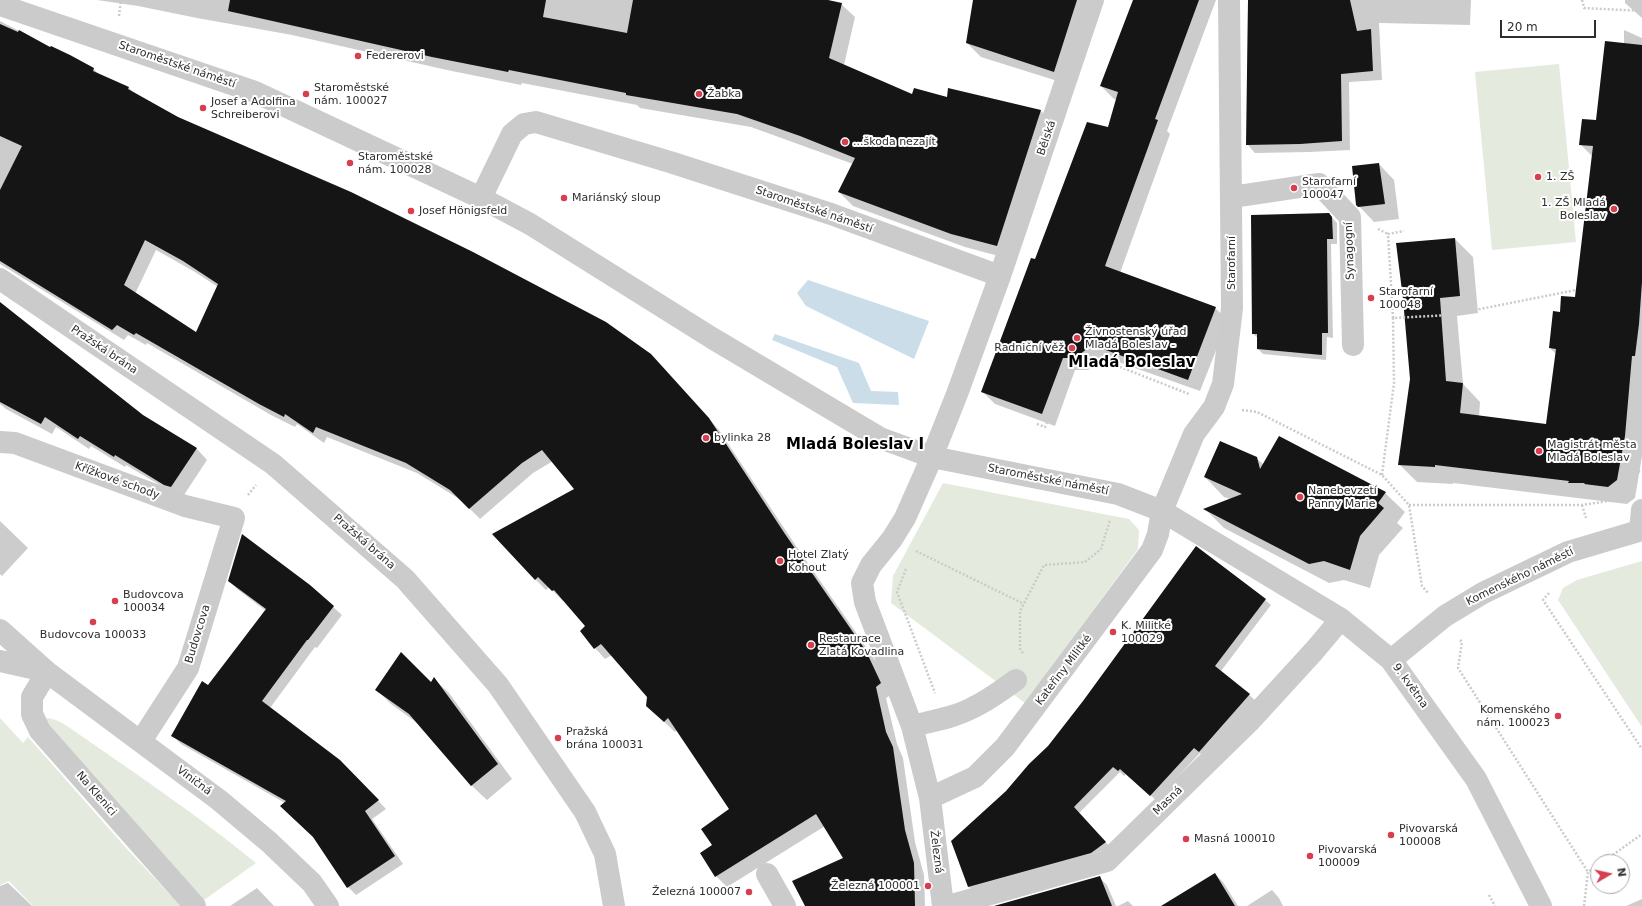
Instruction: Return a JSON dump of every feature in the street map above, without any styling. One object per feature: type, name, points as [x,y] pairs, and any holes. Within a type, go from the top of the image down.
[{"type":"street","name":"Bělská","points":[[1000,276],[1093,0]]},
{"type":"street","name":"Starofarní","points":[[1162,511],[1194,434],[1214,407],[1223,384],[1232,308],[1229,0]]},
{"type":"street","name":"Staroměstské náměstí","points":[[0,5],[255,92],[481,198],[530,224],[712,338],[880,438],[932,457],[1118,494],[1162,511]]},
{"type":"street","name":"Staroměstské náměstí","points":[[481,198],[512,134],[524,124],[536,122],[662,160],[831,214],[1000,276]]},
{"type":"street","name":"Synagogní","points":[[1232,197],[1319,184],[1350,217],[1353,345]]},
{"type":"street","points":[[932,457],[957,394],[1000,276]]},
{"type":"street","name":"Pražská brána","points":[[0,279],[272,464],[411,573],[498,685],[611,851],[614,906]]},
{"type":"street","name":"Křížkové schody","points":[[0,442],[15,443],[185,506],[234,518]]},
{"type":"street","name":"Železná","points":[[932,457],[905,518],[892,539],[871,565],[862,583],[865,602],[912,726],[930,798],[935,862],[943,906]]},
{"type":"street","name":"9. května","points":[[1162,511],[1341,619],[1391,660],[1476,779],[1536,904]]},
{"type":"street","name":"Kateřiny Militké","points":[[930,798],[974,777],[1005,747],[1053,685],[1152,550],[1158,534],[1162,511]]},
{"type":"street","name":"Budovcova","points":[[141,741],[188,668],[234,518]]},
{"type":"street","name":"Komenského náměstí","points":[[1391,660],[1445,616],[1483,593],[1568,552],[1641,524]]},
{"type":"street","name":"Masná","points":[[948,906],[1107,861],[1248,722],[1314,651],[1341,619]]},
{"type":"street","name":"Viničná","points":[[0,630],[47,672],[219,800],[270,842],[312,884],[328,906]]},
{"type":"street","name":"Viničná","points":[[0,662],[47,672]]},
{"type":"street","name":"Na Klenici","points":[[47,672],[32,697],[32,714],[40,731],[195,906]]},
{"type":"street","points":[[912,726],[947,718],[973,708],[999,693],[1016,680]]},
{"type":"street","points":[[767,874],[785,906]]},
{"type":"path","points":[[1582,0],[1584,8],[1642,11]]},
{"type":"path","points":[[1382,475],[1394,383],[1393,318],[1388,234],[1404,231]]},
{"type":"path","points":[[1393,318],[1450,315],[1576,290]]},
{"type":"path","points":[[1037,424],[1045,427],[1070,367],[1092,356],[1198,397],[1214,407],[1257,412],[1382,475],[1410,505],[1422,586],[1445,616],[1462,642],[1458,668],[1588,872],[1584,906]]},
{"type":"path","points":[[1410,505],[1582,505],[1615,501],[1631,469],[1642,360]]},
{"type":"path","points":[[1631,469],[1642,472]]},
{"type":"path","points":[[1053,685],[1020,649],[1020,610],[1044,565],[1085,562],[1101,549],[1118,494]]},
{"type":"path","points":[[892,539],[1024,604]]},
{"type":"path","points":[[914,550],[897,592],[935,695]]},
{"type":"path","points":[[1551,591],[1543,600],[1642,749]]},
{"type":"path","points":[[1614,854],[1642,834]]},
{"type":"path","points":[[1489,896],[1495,906]]},
{"type":"shaded area","points":[[1559,64],[1576,242],[1492,250],[1475,72]]},
{"type":"shaded area","points":[[943,483],[1129,519],[1139,530],[1138,549],[1025,703],[891,603],[893,576]]},
{"type":"shaded area","points":[[1642,561],[1642,727],[1558,600],[1563,588],[1577,580]]},
{"type":"shaded area","points":[[0,718],[23,743],[28,737],[127,849],[181,906],[33,906],[9,881],[0,885]]},
{"type":"shaded area","points":[[48,718],[64,724],[186,809],[256,863],[204,900],[44,721]]},
{"type":"water","points":[[808,280],[929,321],[914,359],[806,306],[797,293]]},
{"type":"water","points":[[775,334],[859,363],[871,391],[898,392],[899,405],[853,403],[837,367],[772,340]]},
{"type":"building","points":[[230,0],[546,0],[543,17],[627,33],[633,0],[828,0],[842,3],[829,58],[912,94],[914,88],[947,97],[948,88],[1041,110],[997,246],[951,234],[838,192],[855,158],[800,136],[737,114],[626,95],[626,93],[509,70],[508,72],[432,57],[228,11]]},
{"type":"building","points":[[973,0],[1077,0],[1054,72],[966,43]]},
{"type":"building","points":[[1133,0],[1199,0],[1155,119],[1158,120],[1105,266],[1216,307],[1188,380],[1092,345],[1075,358],[1063,358],[1042,414],[981,392],[1031,258],[1035,259],[1087,122],[1108,127],[1118,92],[1100,86]]},
{"type":"building","points":[[1248,0],[1350,0],[1357,31],[1371,29],[1373,71],[1341,74],[1342,141],[1300,144],[1246,145]]},
{"type":"building","points":[[0,24],[18,32],[19,30],[50,47],[51,46],[70,55],[94,68],[93,71],[129,87],[128,89],[178,117],[351,192],[473,252],[606,322],[651,354],[709,418],[785,534],[866,651],[881,683],[876,687],[886,732],[893,747],[905,830],[914,863],[915,906],[805,906],[792,881],[843,858],[816,814],[715,877],[700,853],[712,845],[701,829],[729,809],[668,718],[664,722],[646,706],[647,697],[601,644],[594,649],[580,631],[585,626],[554,590],[552,591],[538,577],[535,580],[492,534],[574,489],[542,450],[522,463],[469,509],[450,490],[406,463],[316,427],[313,433],[285,414],[284,417],[259,404],[136,333],[134,335],[117,325],[112,330],[0,261],[0,190],[22,146],[0,136]],"holes":[[[145,240],[183,261],[218,284],[196,332],[124,285]]]},
{"type":"building","points":[[1605,41],[1642,45],[1642,282],[1635,356],[1632,356],[1625,436],[1617,480],[1608,487],[1435,465],[1435,467],[1398,465],[1410,379],[1403,299],[1396,243],[1455,238],[1460,296],[1440,298],[1446,381],[1463,383],[1460,413],[1546,424],[1556,349],[1549,348],[1553,311],[1560,312],[1561,296],[1575,297],[1593,146],[1579,145],[1582,119],[1596,120]]},
{"type":"building","points":[[1379,163],[1385,204],[1358,207],[1356,205],[1352,166]]},
{"type":"building","points":[[1329,213],[1332,217],[1333,239],[1327,239],[1328,333],[1322,333],[1322,355],[1257,349],[1257,334],[1252,334],[1251,215]]},
{"type":"building","points":[[0,302],[143,415],[197,448],[171,487],[164,485],[115,455],[114,457],[80,436],[78,439],[45,417],[41,424],[0,402]]},
{"type":"building","name":"Nanebevzetí Panny Marie","points":[[1279,436],[1386,492],[1378,503],[1384,508],[1360,536],[1350,570],[1324,561],[1309,564],[1203,509],[1242,494],[1204,477],[1220,441],[1257,457],[1260,469]]},
{"type":"building","points":[[242,534],[310,585],[334,606],[262,701],[340,760],[379,800],[365,811],[395,856],[347,888],[313,837],[280,806],[286,801],[171,736],[202,681],[208,685],[266,609],[228,581]]},
{"type":"building","points":[[1196,546],[1266,599],[1215,666],[1250,694],[1199,752],[1194,748],[1150,796],[1120,769],[1118,771],[1113,767],[1074,807],[1106,842],[1091,853],[968,887],[951,841],[1006,791],[1029,764],[1048,746],[1083,701]]},
{"type":"building","points":[[401,652],[431,682],[434,677],[498,764],[471,786],[409,714],[375,690]]},
{"type":"building","points":[[1215,873],[1235,906],[1161,906]]},
{"type":"building","points":[[1100,876],[1112,906],[994,906]]},
{"type":"place","name":"Federerovi","points":[[358,56]]},
{"type":"place","name":"Staroměstské nám. 100027","points":[[306,94]]},
{"type":"place","name":"Žabka","points":[[699,94]]},
{"type":"place","name":"Josef a Adolfina Schreiberovi","points":[[203,108]]},
{"type":"place","name":"...škoda nezajít","points":[[845,142]]},
{"type":"place","name":"Staroměstské nám. 100028","points":[[350,163]]},
{"type":"place","name":"1. ZŠ","points":[[1538,177]]},
{"type":"place","name":"Starofarní 100047","points":[[1294,188]]},
{"type":"place","name":"Mariánský sloup","points":[[564,198]]},
{"type":"place","name":"1. ZŠ Mladá Boleslav","points":[[1614,209]]},
{"type":"place","name":"Josef Hönigsfeld","points":[[411,211]]},
{"type":"place","name":"Starofarní 100048","points":[[1371,298]]},
{"type":"place","name":"Živnostenský úřad Mladá Boleslav -","points":[[1077,338]]},
{"type":"place","name":"Radniční věž","points":[[1072,348]]},
{"type":"place","name":"bylinka 28","points":[[706,438]]},
{"type":"place","name":"Magistrát města Mladá Boleslav","points":[[1539,451]]},
{"type":"place","name":"Nanebevzetí Panny Marie","points":[[1300,497]]},
{"type":"place","name":"Hotel Zlatý Kohout","points":[[780,561]]},
{"type":"place","name":"Budovcova 100034","points":[[115,601]]},
{"type":"place","name":"Budovcova 100033","points":[[93,622]]},
{"type":"place","name":"K. Militké 100029","points":[[1113,632]]},
{"type":"place","name":"Restaurace Zlatá Kovadlina","points":[[811,645]]},
{"type":"place","name":"Komenského nám. 100023","points":[[1558,716]]},
{"type":"place","name":"Pražská brána 100031","points":[[558,738]]},
{"type":"place","name":"Pivovarská 100008","points":[[1391,835]]},
{"type":"place","name":"Masná 100010","points":[[1186,839]]},
{"type":"place","name":"Pivovarská 100009","points":[[1310,856]]},
{"type":"place","name":"Železná 100001","points":[[928,886]]},
{"type":"place","name":"Železná 100007","points":[[749,892]]},
{"type":"district","name":"Mladá Boleslav","points":[[1132,363]]},
{"type":"district","name":"Mladá Boleslav I","points":[[855,445]]}]
